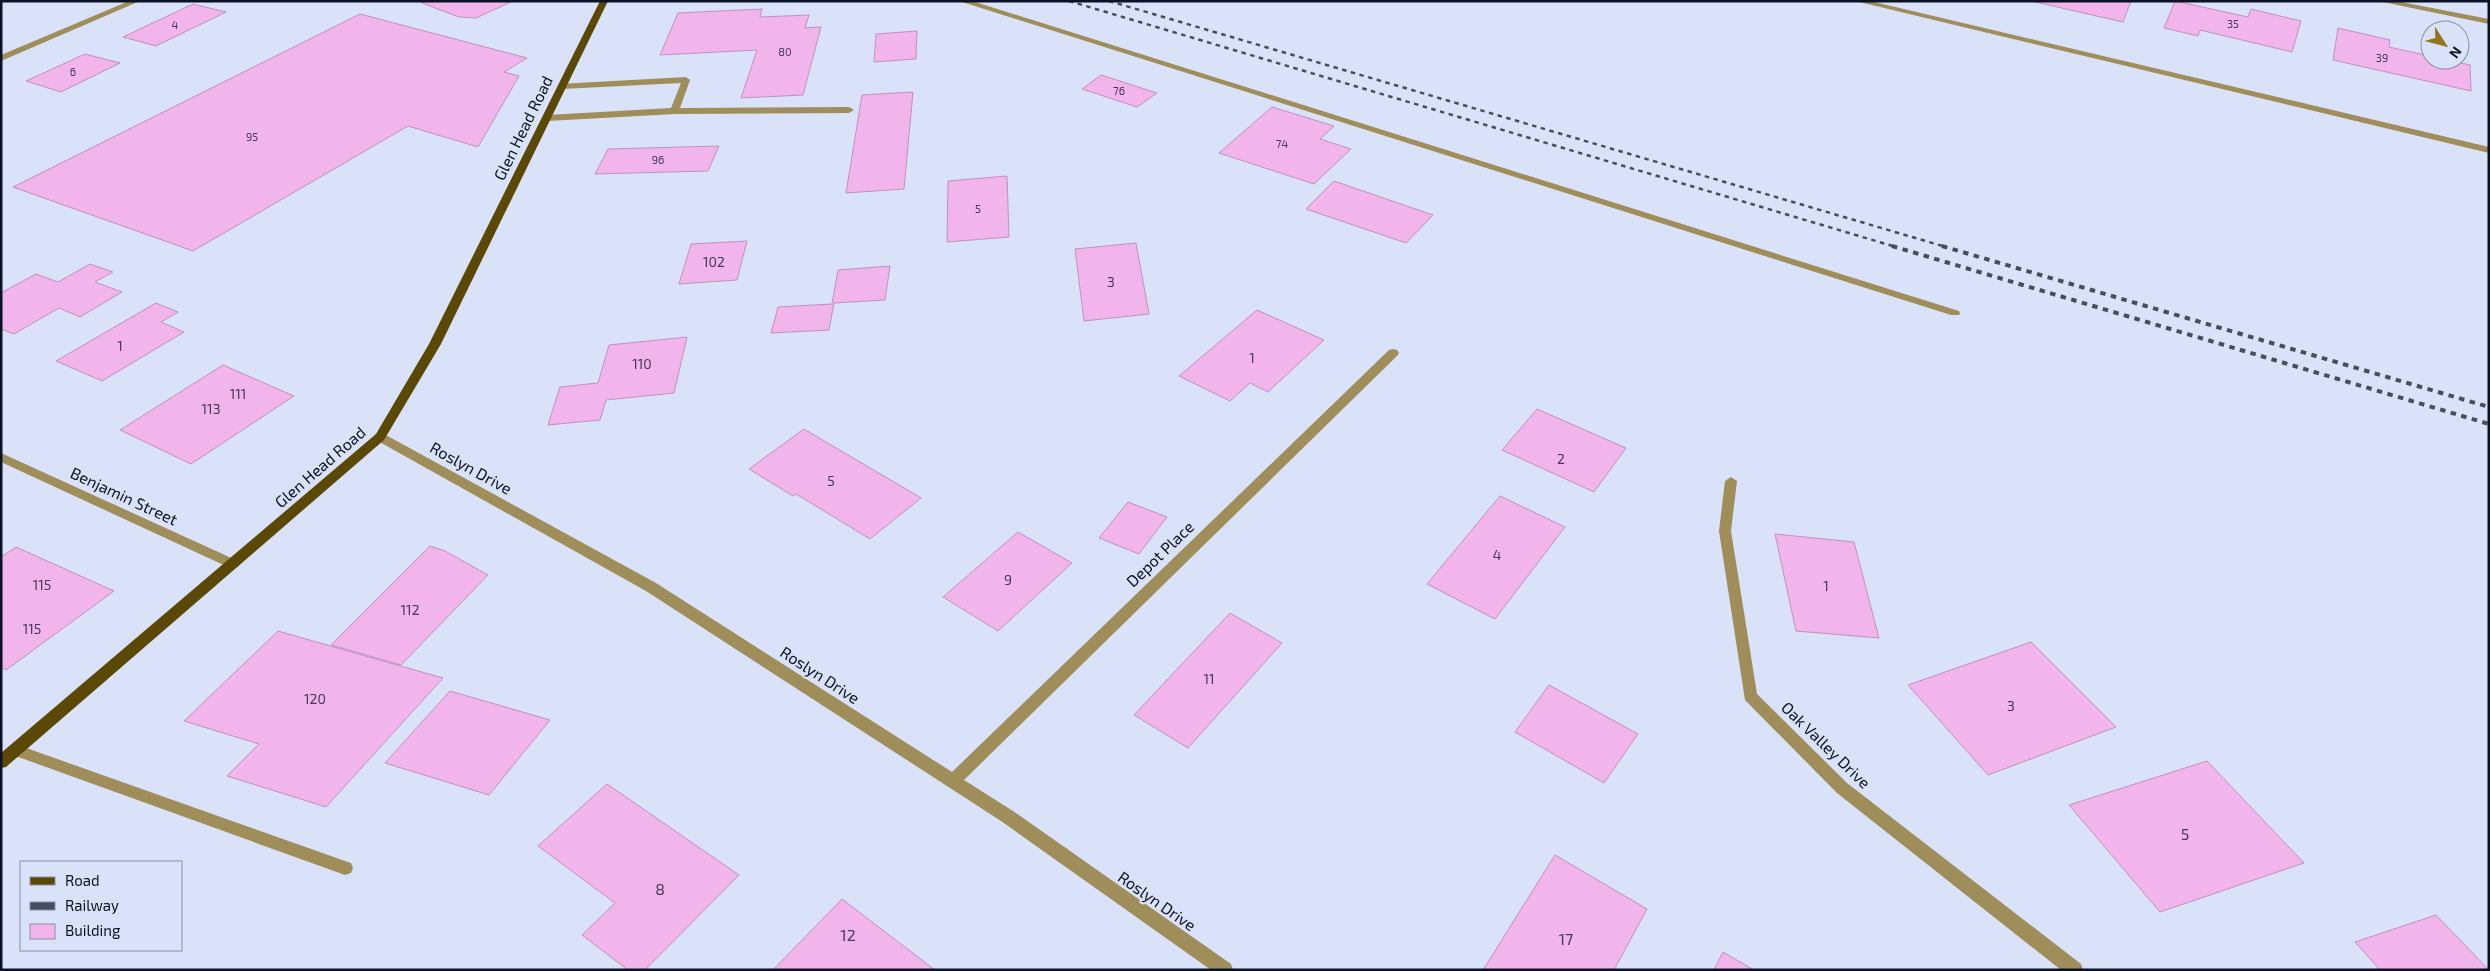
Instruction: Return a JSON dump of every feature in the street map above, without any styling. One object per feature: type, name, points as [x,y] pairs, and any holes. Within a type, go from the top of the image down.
[{"type":"main road","name":"Glen Head Road","points":[[1,762],[380,437],[435,344],[604,1]]},
{"type":"street","points":[[1,58],[136,1]]},
{"type":"street","points":[[963,1],[1955,313]]},
{"type":"street","points":[[1859,1],[2489,150]]},
{"type":"street","points":[[2382,1],[2489,22]]},
{"type":"street","points":[[562,86],[686,80],[675,111]]},
{"type":"street","points":[[547,118],[675,111],[849,110]]},
{"type":"street","name":"Depot Place","points":[[953,781],[1393,353]]},
{"type":"street","name":"Roslyn Drive","points":[[380,437],[652,587],[1007,816],[1225,970]]},
{"type":"street","name":"Benjamin Street","points":[[1,457],[233,564]]},
{"type":"street","name":"Oak Valley Drive","points":[[1731,481],[1725,531],[1750,696],[1842,788],[2075,970]]},
{"type":"street","points":[[16,750],[345,868]]},
{"type":"building","points":[[425,1],[513,1],[476,18],[459,17],[422,3]]},
{"type":"building","points":[[2031,1],[2131,1],[2123,22]]},
{"type":"building","points":[[2175,1],[2248,17],[2251,9],[2301,21],[2292,52],[2200,30],[2198,36],[2164,28]]},
{"type":"building","points":[[193,4],[226,12],[156,46],[123,37]]},
{"type":"building","points":[[762,9],[760,17],[809,15],[805,28],[821,27],[803,95],[741,98],[757,50],[660,55],[678,13]]},
{"type":"building","points":[[360,14],[527,58],[504,72],[519,76],[478,147],[408,126],[193,251],[13,187]]},
{"type":"building","points":[[2338,28],[2390,40],[2389,47],[2420,54],[2420,70],[2470,70],[2470,65],[2471,91],[2333,60]]},
{"type":"building","points":[[917,31],[916,59],[874,62],[876,34]]},
{"type":"building","points":[[85,54],[120,63],[61,92],[26,81]]},
{"type":"building","points":[[1101,75],[1157,93],[1137,107],[1082,89]]},
{"type":"building","points":[[913,92],[904,189],[846,193],[862,95]]},
{"type":"building","points":[[1272,107],[1334,126],[1320,139],[1351,149],[1314,184],[1219,153]]},
{"type":"building","points":[[719,146],[708,171],[595,174],[608,149]]},
{"type":"building","points":[[1007,176],[1009,237],[947,242],[948,181]]},
{"type":"building","points":[[1334,181],[1433,215],[1406,243],[1306,209]]},
{"type":"building","points":[[747,241],[737,280],[679,284],[691,244]]},
{"type":"building","points":[[1136,243],[1149,314],[1084,321],[1075,249]]},
{"type":"building","points":[[90,264],[113,272],[95,282],[122,292],[80,317],[59,308],[14,334],[1,329],[1,293],[36,274],[58,282]]},
{"type":"building","points":[[890,266],[885,300],[834,303],[829,330],[771,333],[778,307],[832,304],[838,270]]},
{"type":"building","points":[[156,303],[178,312],[161,322],[184,332],[102,381],[56,361]]},
{"type":"building","points":[[1257,310],[1324,340],[1268,392],[1250,383],[1230,401],[1179,376]]},
{"type":"building","points":[[687,337],[674,393],[606,400],[600,420],[548,425],[560,387],[598,383],[609,345]]},
{"type":"building","points":[[223,365],[294,396],[191,464],[120,430]]},
{"type":"building","points":[[1537,409],[1626,448],[1594,492],[1502,450]]},
{"type":"building","points":[[804,429],[921,498],[870,539],[796,494],[793,496],[749,469]]},
{"type":"building","points":[[1500,496],[1565,527],[1495,619],[1427,584]]},
{"type":"building","points":[[1128,502],[1167,517],[1139,554],[1099,538]]},
{"type":"building","points":[[1018,532],[1072,563],[998,631],[943,597]]},
{"type":"building","points":[[1775,534],[1854,542],[1879,638],[1796,631]]},
{"type":"building","points":[[430,546],[445,551],[488,575],[401,665],[331,645]]},
{"type":"building","points":[[16,547],[114,591],[6,670],[1,667],[1,557]]},
{"type":"building","points":[[1230,613],[1282,643],[1188,748],[1134,715]]},
{"type":"building","points":[[278,631],[443,678],[326,807],[227,776],[259,744],[184,721]]},
{"type":"building","points":[[2031,642],[2116,727],[1988,775],[1908,685]]},
{"type":"building","points":[[1549,685],[1638,734],[1604,783],[1515,732]]},
{"type":"building","points":[[450,691],[550,720],[489,795],[385,763]]},
{"type":"building","points":[[2207,761],[2304,863],[2160,912],[2069,805]]},
{"type":"building","points":[[607,784],[739,875],[645,970],[628,970],[582,935],[615,903],[538,846]]},
{"type":"building","points":[[1555,855],[1647,909],[1614,970],[1483,970]]},
{"type":"building","points":[[842,899],[935,970],[773,970]]},
{"type":"building","points":[[2436,915],[2489,970],[2380,970],[2355,942]]},
{"type":"building","points":[[1723,952],[1754,970],[1714,970]]},
{"type":"railway","points":[[1069,1],[1896,247]]},
{"type":"railway","points":[[1109,1],[1946,247]]},
{"type":"railway","points":[[1892,246],[2489,424]]},
{"type":"railway","points":[[1942,246],[2489,407]]}]
